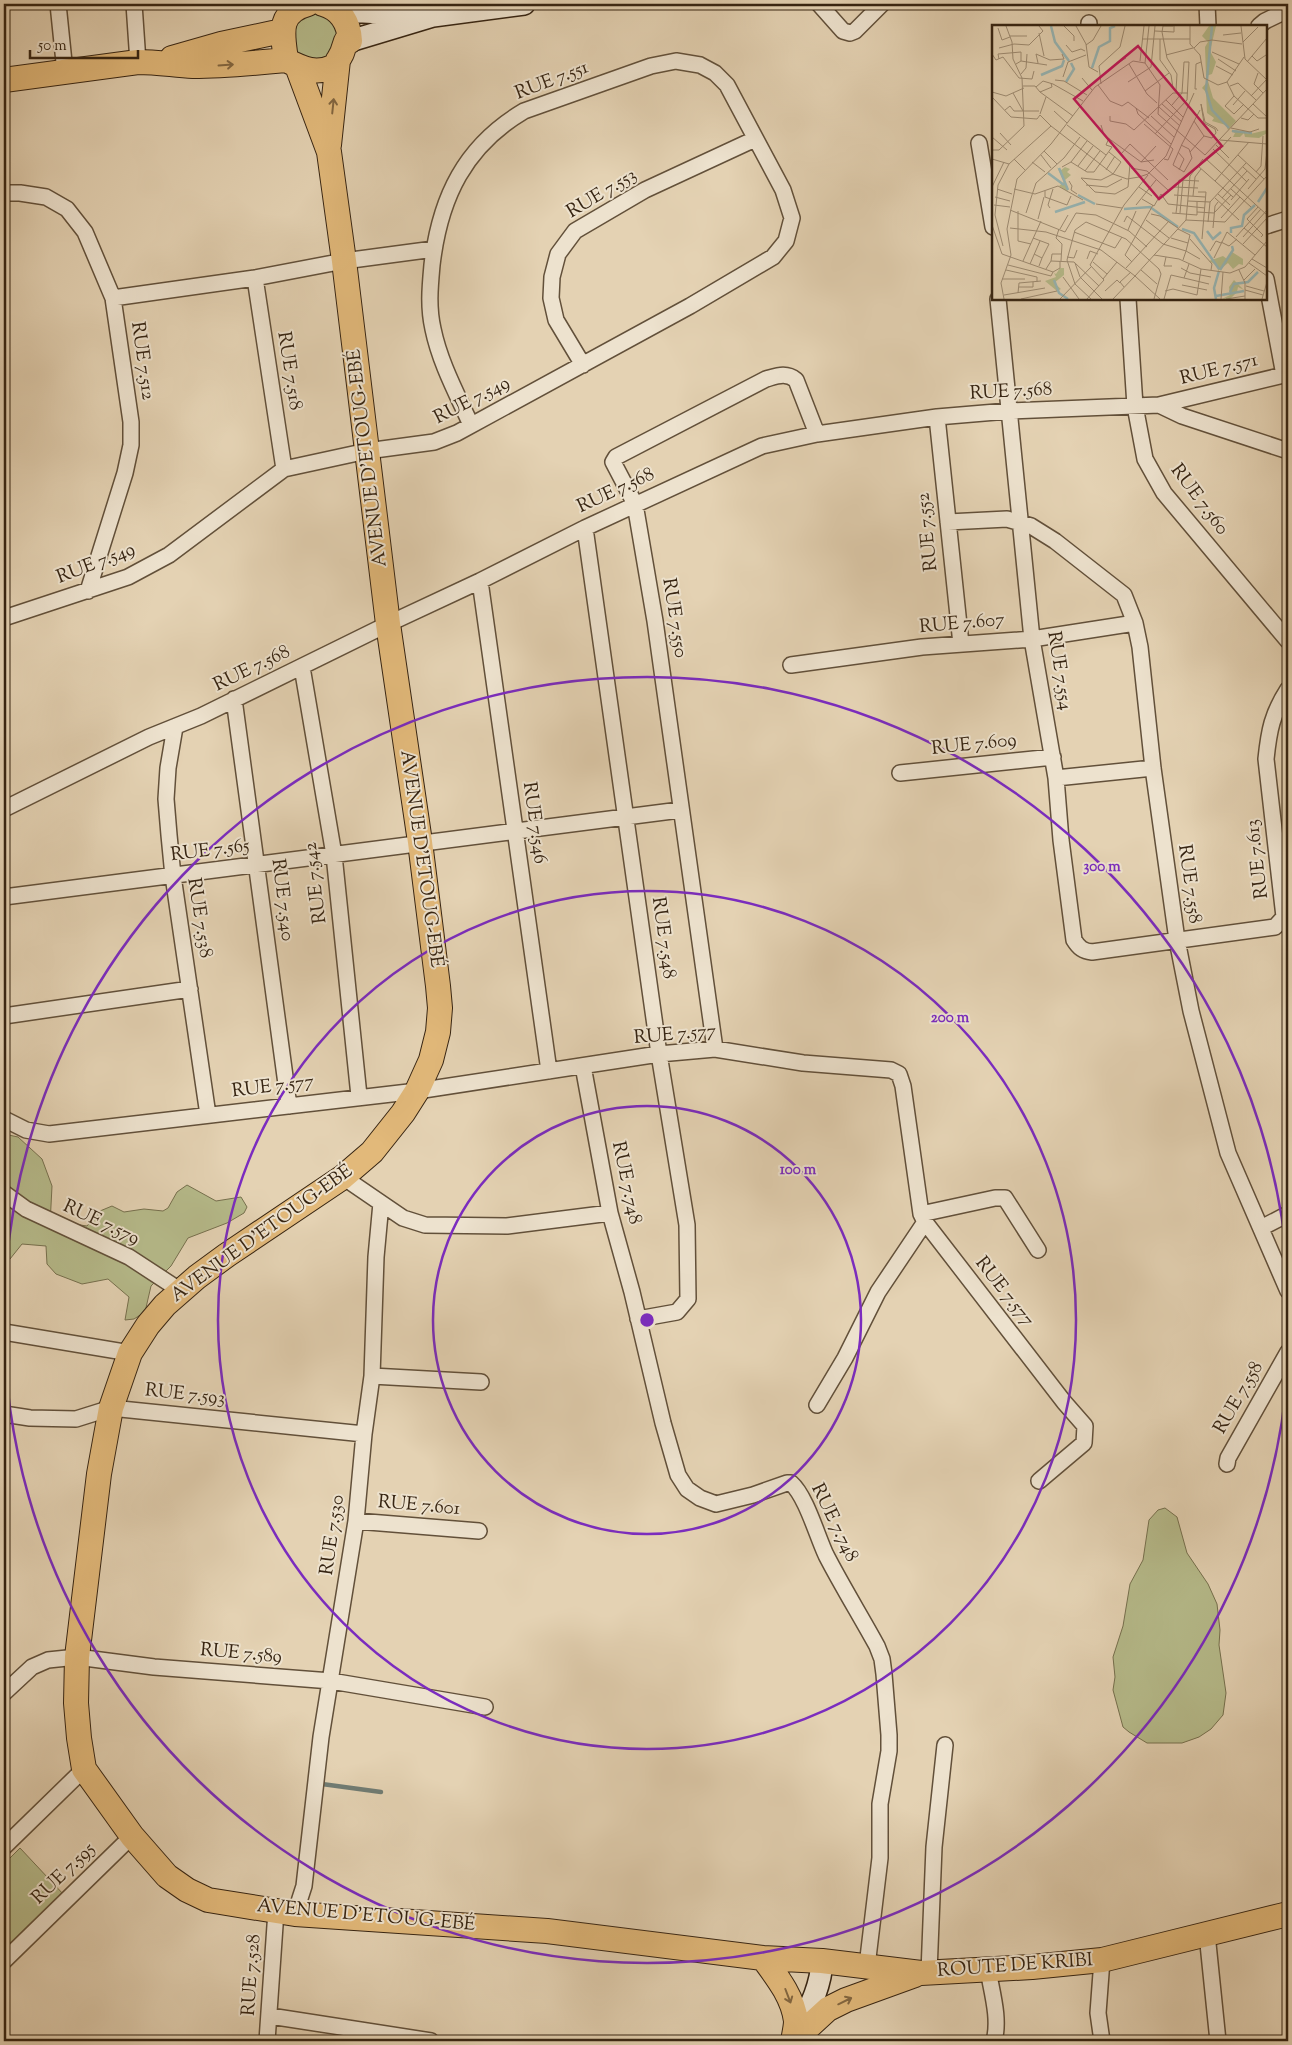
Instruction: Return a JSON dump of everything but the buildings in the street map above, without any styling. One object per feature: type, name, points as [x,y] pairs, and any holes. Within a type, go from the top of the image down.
[{"type":"main road","points":[[149,62],[191,66],[292,63],[311,71],[319,71],[334,66],[344,50],[433,16],[485,6],[524,4]]},
{"type":"main road","points":[[299,6],[286,20],[282,31],[282,42],[329,152]]},
{"type":"main road","points":[[328,6],[371,12],[433,16]]},
{"type":"main road","points":[[328,6],[346,20],[349,30],[344,50],[329,152]]},
{"type":"main road","points":[[4,80],[149,62],[282,31]]},
{"type":"main road","name":"AVENUE D'ETOUG-EBÉ","points":[[329,152],[388,624],[420,842],[440,1008],[438,1032],[431,1060],[417,1091],[403,1113],[372,1152],[343,1177],[227,1255],[181,1291],[165,1305],[148,1325],[130,1353],[111,1408],[99,1474],[77,1656],[76,1703],[84,1769],[132,1836],[167,1876],[186,1890],[208,1900],[286,1912],[547,1931],[763,1958],[822,1962]]},
{"type":"main road","name":"ROUTE DE KRIBI","points":[[822,1962],[925,1973],[988,1970],[1102,1960],[1288,1914]]},
{"type":"main road","points":[[763,1958],[784,1986],[792,2007],[796,2022],[793,2041]]},
{"type":"main road","points":[[793,2041],[816,1994],[821,1978],[822,1962]]},
{"type":"main road","points":[[793,2041],[828,2009],[870,1990],[925,1973]]},
{"type":"street","points":[[58,4],[65,72]]},
{"type":"street","points":[[134,4],[149,62]]},
{"type":"street","points":[[819,4],[843,31],[850,33],[855,31],[882,4]]},
{"type":"street","points":[[1207,4],[1208,25]]},
{"type":"street","points":[[1260,25],[1288,10]]},
{"type":"street","name":"RUE 7.551","points":[[471,425],[442,363],[428,301],[434,249],[440,218],[450,189],[467,161],[484,140],[506,121],[524,111],[651,66],[676,61],[700,65],[715,73],[727,85],[755,139]]},
{"type":"street","name":"RUE 7.549","points":[[4,618],[128,577],[169,555],[284,469],[367,451],[434,442],[471,425],[583,366],[773,257],[786,241],[792,218],[783,190],[755,139]]},
{"type":"street","name":"RUE 7.553","points":[[583,366],[556,320],[551,298],[552,277],[558,254],[575,231],[645,190],[755,139]]},
{"type":"street","points":[[979,143],[992,221]]},
{"type":"street","name":"RUE 7.512","points":[[4,193],[20,193],[46,197],[67,209],[85,232],[112,298],[131,422],[131,445],[125,473],[88,591]]},
{"type":"street","points":[[1267,226],[1288,219]]},
{"type":"street","points":[[112,298],[254,278],[344,261],[434,249]]},
{"type":"street","name":"RUE 7.518","points":[[254,278],[284,469]]},
{"type":"street","points":[[1267,284],[1286,374]]},
{"type":"street","name":"RUE 7.554","points":[[998,300],[1032,639],[1056,778],[1061,840],[1074,940],[1078,947],[1086,952],[1177,940]]},
{"type":"street","name":"RUE 7.560","points":[[1128,300],[1135,406],[1145,459],[1164,493],[1288,641]]},
{"type":"street","name":"RUE 7.550","points":[[714,1049],[655,621],[635,504],[613,462],[616,457],[766,379],[784,374],[796,380],[817,434]]},
{"type":"street","name":"RUE 7.571","points":[[1160,405],[1286,374]]},
{"type":"street","name":"RUE 7.568","points":[[4,808],[132,745],[302,667],[635,504],[762,446],[817,434],[937,417],[1008,411],[1160,405],[1182,416],[1288,451]]},
{"type":"street","name":"RUE 7.552","points":[[937,417],[961,644]]},
{"type":"street","points":[[948,522],[1007,519],[1021,522]]},
{"type":"street","name":"RUE 7.558","points":[[1021,522],[1032,526],[1055,540],[1124,595],[1136,623],[1152,768],[1177,940],[1191,1011],[1228,1153],[1288,1291]]},
{"type":"street","name":"RUE 7.548","points":[[585,528],[659,1054],[687,1225],[688,1299],[676,1312],[638,1319]]},
{"type":"street","name":"RUE 7.546","points":[[480,581],[549,1071]]},
{"type":"street","name":"RUE 7.607","points":[[791,665],[922,647],[1032,639],[1136,623]]},
{"type":"street","name":"RUE 7.542","points":[[302,667],[334,855],[359,1096]]},
{"type":"street","name":"RUE 7.613","points":[[1177,940],[1275,927],[1284,917],[1266,759],[1269,733],[1276,708],[1288,689]]},
{"type":"street","name":"RUE 7.540","points":[[234,699],[289,1106]]},
{"type":"street","name":"RUE 7.538","points":[[175,726],[168,768],[166,799],[173,876],[208,1115]]},
{"type":"street","name":"RUE 7.609","points":[[900,773],[1052,757]]},
{"type":"street","points":[[1056,778],[1152,768]]},
{"type":"street","name":"RUE 7.565","points":[[4,897],[680,810]]},
{"type":"street","points":[[4,1016],[190,989]]},
{"type":"street","name":"RUE 7.577","points":[[4,1118],[26,1130],[49,1134],[359,1096],[417,1091],[659,1054],[714,1049],[803,1063],[891,1070],[898,1074],[904,1086],[923,1218],[1064,1402],[1085,1426],[1084,1443],[1039,1481]]},
{"type":"street","name":"RUE 7.748","points":[[583,1066],[610,1213],[678,1475],[687,1489],[700,1498],[716,1504],[791,1483],[802,1500],[826,1554],[882,1659],[889,1751],[880,1804],[880,1858],[867,1966]]},
{"type":"street","points":[[343,1177],[403,1218],[425,1225],[508,1226],[610,1213]]},
{"type":"street","name":"RUE 7.579","points":[[4,1193],[26,1209],[129,1256],[181,1291]]},
{"type":"street","points":[[817,1405],[845,1358],[878,1292],[923,1218],[995,1198],[1006,1198],[1038,1250]]},
{"type":"street","name":"RUE 7.530","points":[[286,1912],[304,1886],[321,1737],[356,1521],[364,1434],[372,1376],[376,1257],[381,1203]]},
{"type":"street","points":[[1261,1228],[1288,1214]]},
{"type":"street","points":[[4,1332],[130,1353]]},
{"type":"street","name":"RUE 7.558","points":[[1227,1464],[1228,1458],[1288,1352]]},
{"type":"street","points":[[372,1376],[481,1382]]},
{"type":"street","name":"RUE 7.593","points":[[4,1414],[30,1418],[76,1419],[111,1408],[364,1434]]},
{"type":"street","name":"RUE 7.601","points":[[356,1521],[479,1531]]},
{"type":"street","name":"RUE 7.589","points":[[4,1693],[32,1668],[48,1660],[77,1656],[154,1667],[331,1681],[485,1708]]},
{"type":"street","points":[[925,1973],[934,1848],[945,1745]]},
{"type":"street","points":[[4,1847],[84,1769]]},
{"type":"street","name":"RUE 7.595","points":[[4,1961],[132,1836]]},
{"type":"street","name":"RUE 7.528","points":[[267,2041],[286,1912]]},
{"type":"street","points":[[1207,1934],[1218,2041]]},
{"type":"street","points":[[1102,1960],[1098,2013],[1102,2041]]},
{"type":"street","points":[[988,1970],[994,2002],[996,2028],[994,2041]]},
{"type":"street","points":[[270,2016],[430,2041]]},
{"type":"green space","points":[[317,12],[328,16],[339,32],[328,57],[318,61],[297,53],[291,40],[297,20]]},
{"type":"green space","points":[[4,1134],[18,1137],[42,1159],[52,1186],[50,1225],[74,1224],[87,1226],[100,1211],[112,1206],[124,1212],[144,1209],[163,1211],[168,1208],[177,1192],[187,1185],[216,1201],[241,1197],[247,1207],[244,1213],[227,1223],[188,1238],[171,1266],[151,1286],[145,1312],[134,1319],[125,1320],[129,1297],[108,1279],[82,1284],[56,1274],[47,1264],[46,1246],[22,1244],[10,1259],[4,1260]]},
{"type":"green space","points":[[1165,1508],[1177,1517],[1187,1553],[1208,1584],[1217,1604],[1220,1630],[1219,1645],[1226,1693],[1223,1715],[1211,1729],[1199,1737],[1182,1743],[1147,1743],[1123,1727],[1113,1690],[1115,1677],[1113,1657],[1123,1626],[1130,1584],[1143,1560],[1149,1520],[1158,1510]]},
{"type":"green space","points":[[20,1848],[64,1895],[4,1952],[4,1864]]},
{"type":"waterway","points":[[322,1784],[381,1792]]}]
